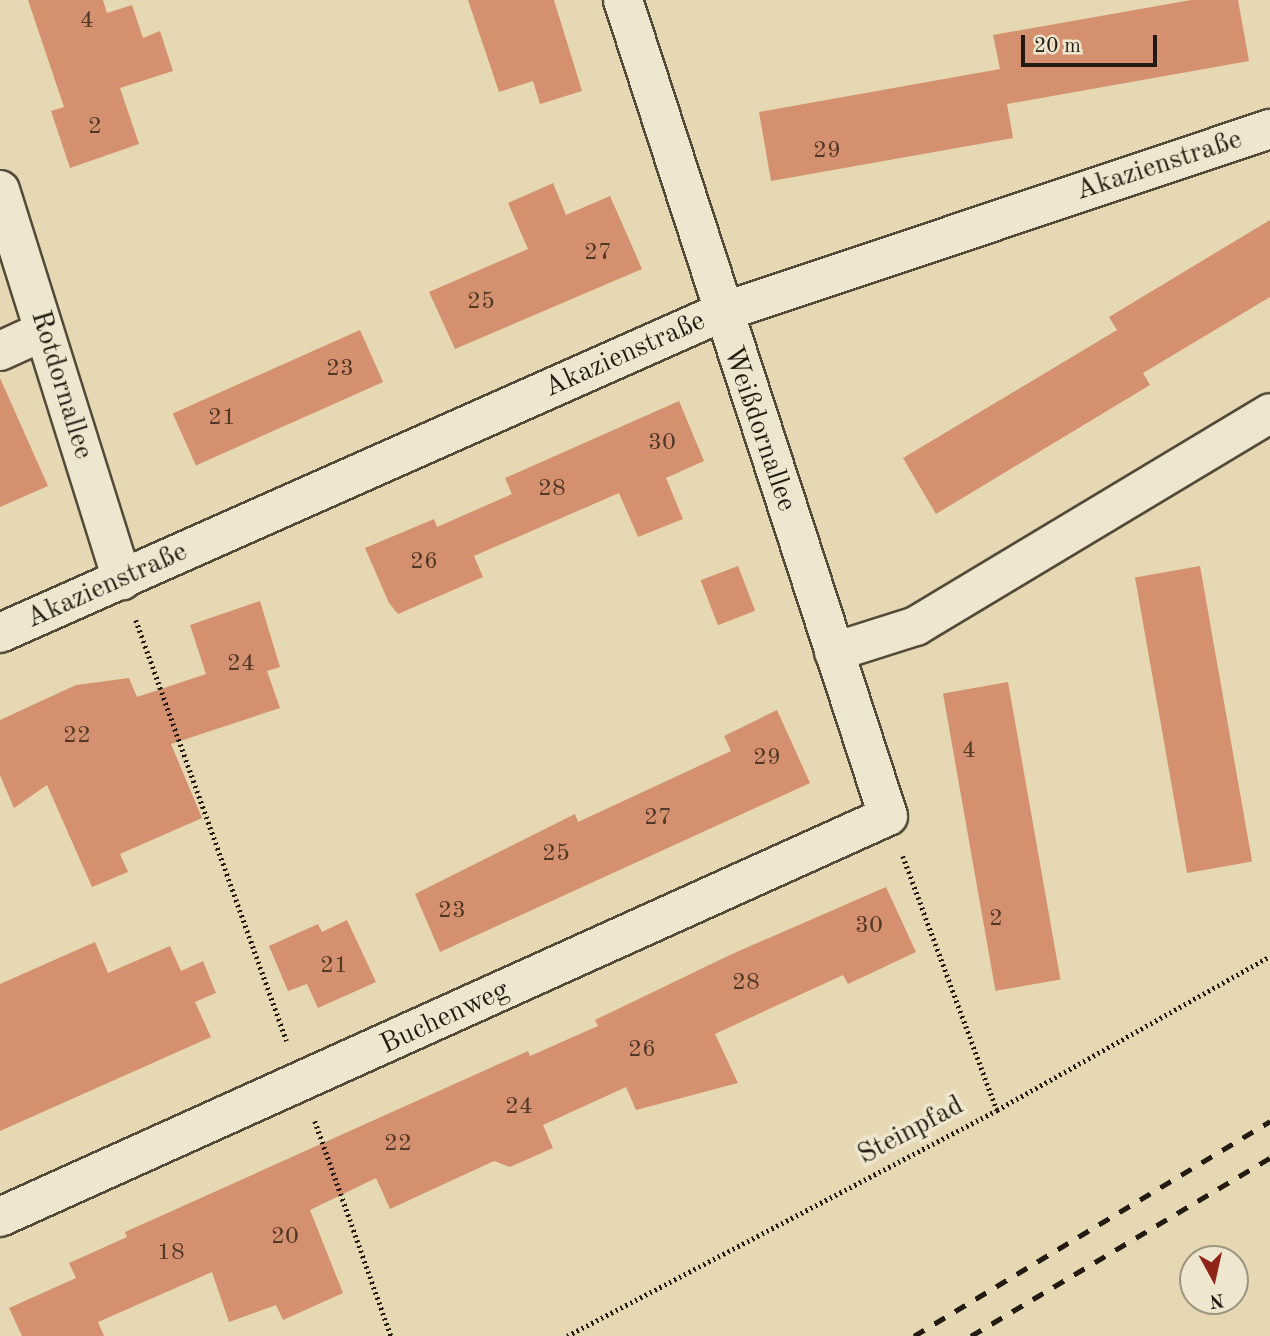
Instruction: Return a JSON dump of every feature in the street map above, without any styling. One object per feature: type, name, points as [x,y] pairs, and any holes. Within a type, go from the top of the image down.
[{"type":"street","name":"Weißdornallee","points":[[623,0],[720,313],[888,816]]},
{"type":"street","name":"Akazienstraße","points":[[0,633],[720,313],[1270,130]]},
{"type":"street","name":"Rotdornallee","points":[[0,190],[122,580]]},
{"type":"street","points":[[0,351],[44,331]]},
{"type":"street","points":[[834,652],[916,626],[1270,413]]},
{"type":"street","name":"Buchenweg","points":[[0,1217],[302,1083],[888,816]]},
{"type":"path","points":[[122,580],[391,1336]]},
{"type":"path","points":[[888,816],[997,1110]]},
{"type":"path","name":"Steinpfad","points":[[567,1336],[997,1110],[1270,956]]},
{"type":"building","points":[[28,0],[103,0],[107,13],[132,5],[143,38],[160,31],[173,71],[120,88],[139,144],[70,168],[51,111],[64,107]]},
{"type":"building","points":[[468,0],[554,0],[582,91],[540,104],[533,81],[499,92]]},
{"type":"building","points":[[1191,0],[1238,0],[1249,61],[1007,104],[1013,138],[771,181],[759,112],[1000,69],[993,35]]},
{"type":"building","points":[[553,183],[566,215],[610,196],[642,269],[455,349],[429,292],[528,249],[508,203]]},
{"type":"building","points":[[1270,220],[1270,297],[1143,373],[1150,385],[936,514],[903,458],[1117,330],[1109,317]]},
{"type":"building","points":[[360,330],[383,382],[196,465],[173,413]]},
{"type":"building","points":[[0,378],[48,486],[0,507]]},
{"type":"building","points":[[679,401],[704,461],[666,478],[683,519],[638,537],[619,493],[474,556],[483,577],[398,614],[389,603],[365,548],[434,519],[437,527],[512,494],[505,478]]},
{"type":"building","points":[[738,566],[755,611],[718,625],[701,580]]},
{"type":"building","points":[[1200,566],[1252,861],[1187,873],[1135,577]]},
{"type":"building","points":[[260,601],[280,667],[267,671],[280,708],[171,744],[202,818],[120,854],[128,872],[92,887],[47,785],[14,808],[0,775],[0,720],[76,685],[129,678],[137,697],[206,674],[190,625]]},
{"type":"building","points":[[1008,682],[1060,979],[995,991],[943,693]]},
{"type":"building","points":[[777,710],[810,783],[440,952],[415,894],[575,814],[578,822],[731,751],[724,736]]},
{"type":"building","points":[[886,887],[916,952],[848,984],[843,975],[715,1034],[738,1083],[636,1110],[626,1087],[543,1125],[553,1148],[510,1167],[494,1161],[390,1209],[376,1178],[310,1210],[343,1293],[283,1320],[276,1305],[229,1322],[212,1272],[98,1322],[104,1336],[22,1336],[9,1308],[76,1278],[69,1263],[127,1237],[125,1232],[528,1051],[530,1056],[598,1026],[595,1020],[732,954]]},
{"type":"building","points":[[347,920],[376,982],[318,1008],[307,984],[288,991],[269,946],[318,924],[322,932]]},
{"type":"building","points":[[95,942],[108,973],[170,946],[181,971],[203,961],[216,993],[195,1002],[211,1037],[0,1131],[0,984]]},
{"type":"railway","points":[[914,1336],[1270,1121]]},
{"type":"railway","points":[[971,1336],[1270,1158]]}]
